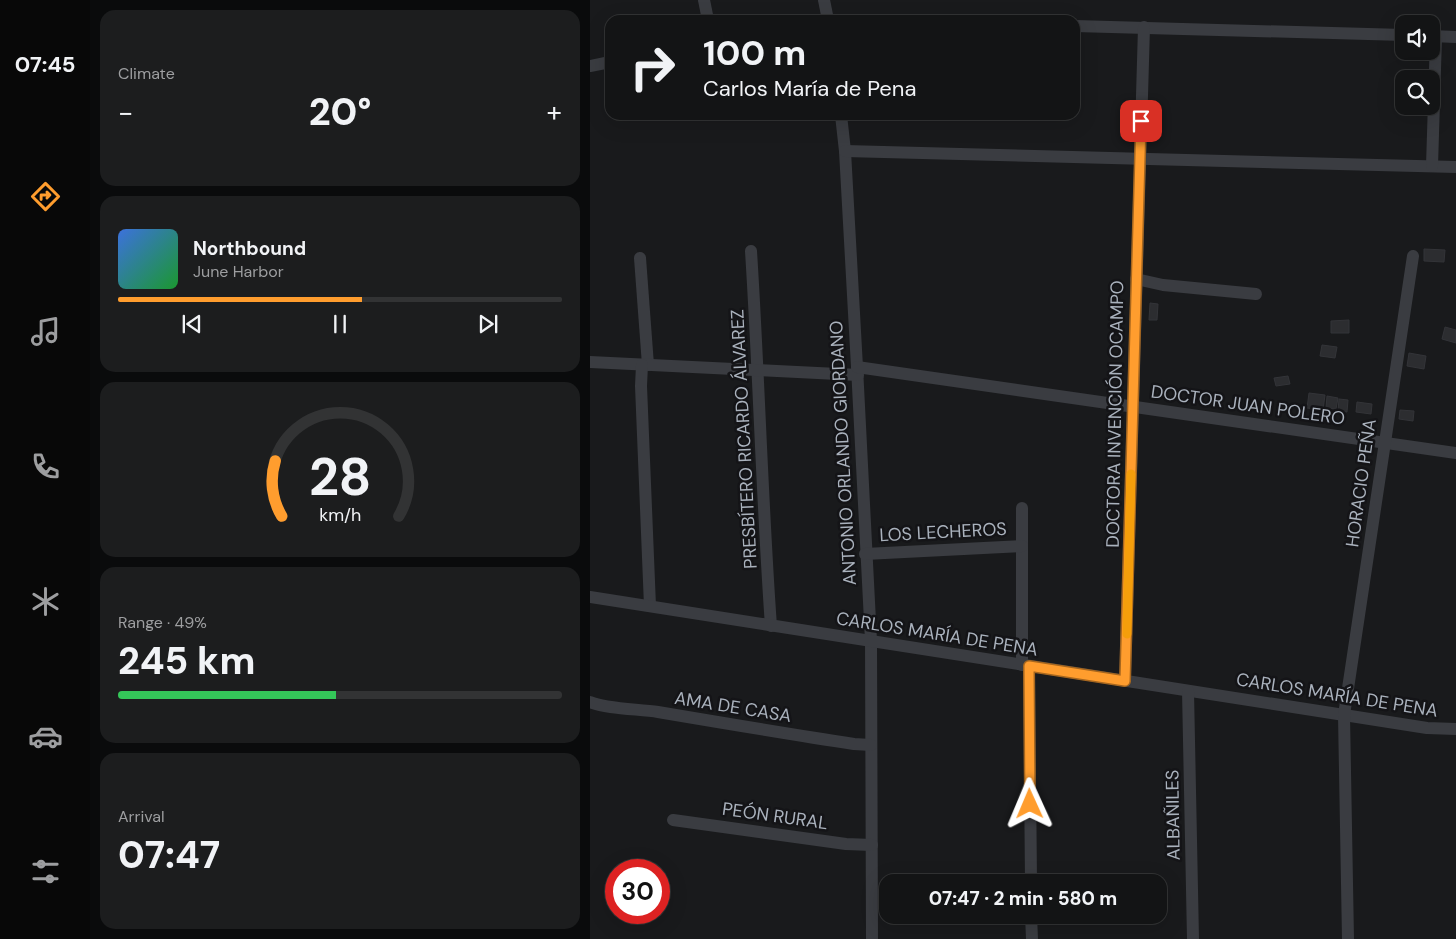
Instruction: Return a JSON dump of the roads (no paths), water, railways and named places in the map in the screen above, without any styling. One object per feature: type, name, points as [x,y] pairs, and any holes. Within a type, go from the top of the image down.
[{"type":"street","points":[[704,0],[707,15]]},
{"type":"street","points":[[824,0],[827,15]]},
{"type":"street","points":[[1080,26],[1395,36]]},
{"type":"street","name":"DOCTORA INVENCIÓN OCAMPO","points":[[1125,681],[1144,27]]},
{"type":"street","points":[[1440,36],[1456,37]]},
{"type":"street","points":[[1432,166],[1434,60]]},
{"type":"street","points":[[590,66],[605,63]]},
{"type":"street","name":"ANTONIO ORLANDO GIORDANO","points":[[842,120],[845,151],[870,641],[872,939]]},
{"type":"street","points":[[845,151],[1456,167]]},
{"type":"street","name":"PRESBÍTERO RICARDO ÁLVAREZ","points":[[751,251],[759,370],[762,485],[771,626]]},
{"type":"street","name":"HORACIO PEÑA","points":[[1348,939],[1344,715],[1413,256]]},
{"type":"street","points":[[640,258],[645,365],[641,394],[650,606]]},
{"type":"street","points":[[1136,279],[1162,285],[1256,294]]},
{"type":"street","name":"DOCTOR JUAN POLERO","points":[[590,362],[759,370],[857,371],[1133,406],[1456,453]]},
{"type":"street","points":[[1022,508],[1031,874]]},
{"type":"street","name":"LOS LECHEROS","points":[[865,554],[1022,546]]},
{"type":"street","name":"CARLOS MARÍA DE PENA","points":[[590,596],[1427,728],[1456,729]]},
{"type":"street","name":"ALBAÑILES","points":[[1188,690],[1193,939]]},
{"type":"street","name":"AMA DE CASA","points":[[590,702],[598,705],[643,710],[749,728],[871,745]]},
{"type":"street","name":"PEÓN RURAL","points":[[673,820],[846,844],[872,845]]},
{"type":"street","points":[[1031,924],[1032,939]]}]
